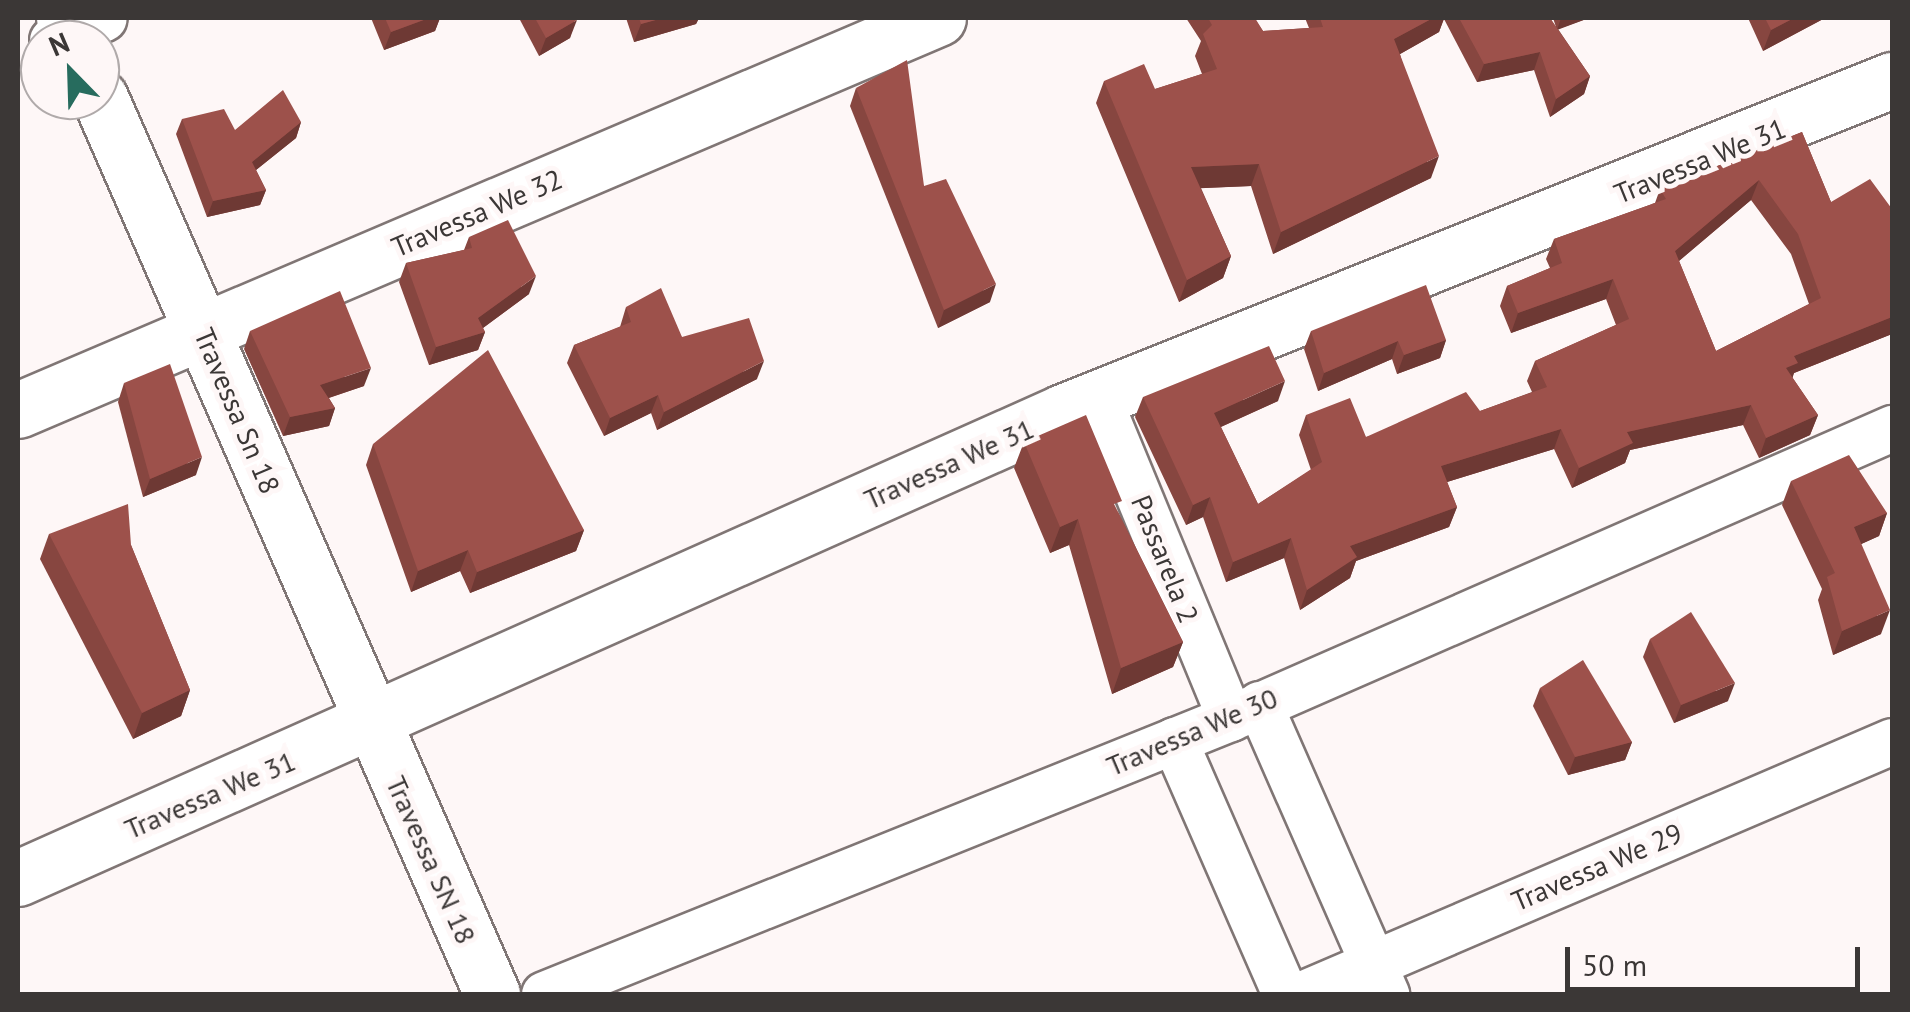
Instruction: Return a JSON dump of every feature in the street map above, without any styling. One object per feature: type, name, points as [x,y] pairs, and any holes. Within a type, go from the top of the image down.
[{"type":"main road","name":"Travessa We 32","points":[[18,410],[202,328],[938,18]]},
{"type":"main road","name":"Travessa We 31","points":[[18,878],[370,726],[1100,400],[1892,80]]},
{"type":"main road","name":"Travessa Sn 18","points":[[110,120],[370,726]]},
{"type":"main road","name":"Travessa SN 18","points":[[370,726],[492,994]]},
{"type":"street","name":"Passarela 2","points":[[1100,400],[1245,711],[1380,978]]},
{"type":"street","name":"Travessa We 30","points":[[544,994],[1245,711],[1892,428]]},
{"type":"street","points":[[1174,740],[1285,994]]},
{"type":"street","name":"Travessa We 29","points":[[1302,994],[1380,978],[1892,741]]},
{"type":"building","points":[[385,18],[429,18],[391,32]]},
{"type":"building","points":[[535,18],[575,18],[577,20],[546,38]]},
{"type":"building","points":[[639,18],[663,18],[641,24]]},
{"type":"building","points":[[1208,18],[1255,18],[1263,31],[1323,27],[1320,18],[1433,18],[1394,39],[1439,156],[1281,232],[1259,164],[1191,167],[1231,256],[1187,280],[1104,81],[1144,64],[1155,89],[1217,69],[1203,34],[1212,25]]},
{"type":"building","points":[[1459,18],[1550,18],[1590,76],[1556,99],[1540,52],[1484,64]]},
{"type":"building","points":[[1765,18],[1794,18],[1771,30]]},
{"type":"building","points":[[907,60],[924,186],[946,179],[996,284],[944,310],[856,88]]},
{"type":"building","points":[[283,90],[301,122],[252,162],[266,190],[213,201],[182,119],[224,109],[235,130]]},
{"type":"building","points":[[1802,132],[1831,202],[1870,179],[1892,209],[1892,317],[1794,356],[1798,363],[1786,368],[1818,415],[1766,438],[1751,405],[1627,432],[1633,443],[1579,468],[1561,429],[1441,466],[1457,507],[1350,546],[1357,557],[1307,590],[1291,538],[1233,562],[1210,497],[1193,505],[1143,397],[1269,346],[1285,381],[1214,413],[1258,504],[1322,462],[1306,415],[1350,398],[1366,437],[1466,392],[1480,411],[1547,387],[1535,361],[1629,319],[1613,279],[1518,313],[1507,286],[1562,263],[1554,239],[1666,199],[1660,189]],"holes":[[[1759,180],[1798,234],[1821,298],[1716,351],[1675,251]]]},
{"type":"building","points":[[508,220],[536,276],[478,318],[485,332],[436,347],[406,263],[472,248],[469,237]]},
{"type":"building","points":[[1426,285],[1446,340],[1404,355],[1398,341],[1324,373],[1311,331]]},
{"type":"building","points":[[661,288],[682,337],[749,318],[764,361],[664,412],[658,395],[610,418],[574,345],[631,322],[626,307]]},
{"type":"building","points":[[340,291],[371,368],[320,385],[335,408],[290,417],[250,331]]},
{"type":"building","points":[[488,350],[584,530],[477,572],[468,550],[418,571],[373,444]]},
{"type":"building","points":[[170,364],[202,457],[150,479],[124,383]]},
{"type":"building","points":[[1086,415],[1122,501],[1114,504],[1183,642],[1121,668],[1078,519],[1060,527],[1024,442]]},
{"type":"building","points":[[1849,455],[1887,513],[1854,527],[1890,610],[1842,631],[1827,577],[1835,573],[1791,481]]},
{"type":"building","points":[[128,504],[131,545],[190,690],[142,713],[49,534]]},
{"type":"building","points":[[1691,612],[1735,683],[1681,705],[1650,639]]},
{"type":"building","points":[[1583,660],[1632,742],[1575,757],[1540,688]]}]
